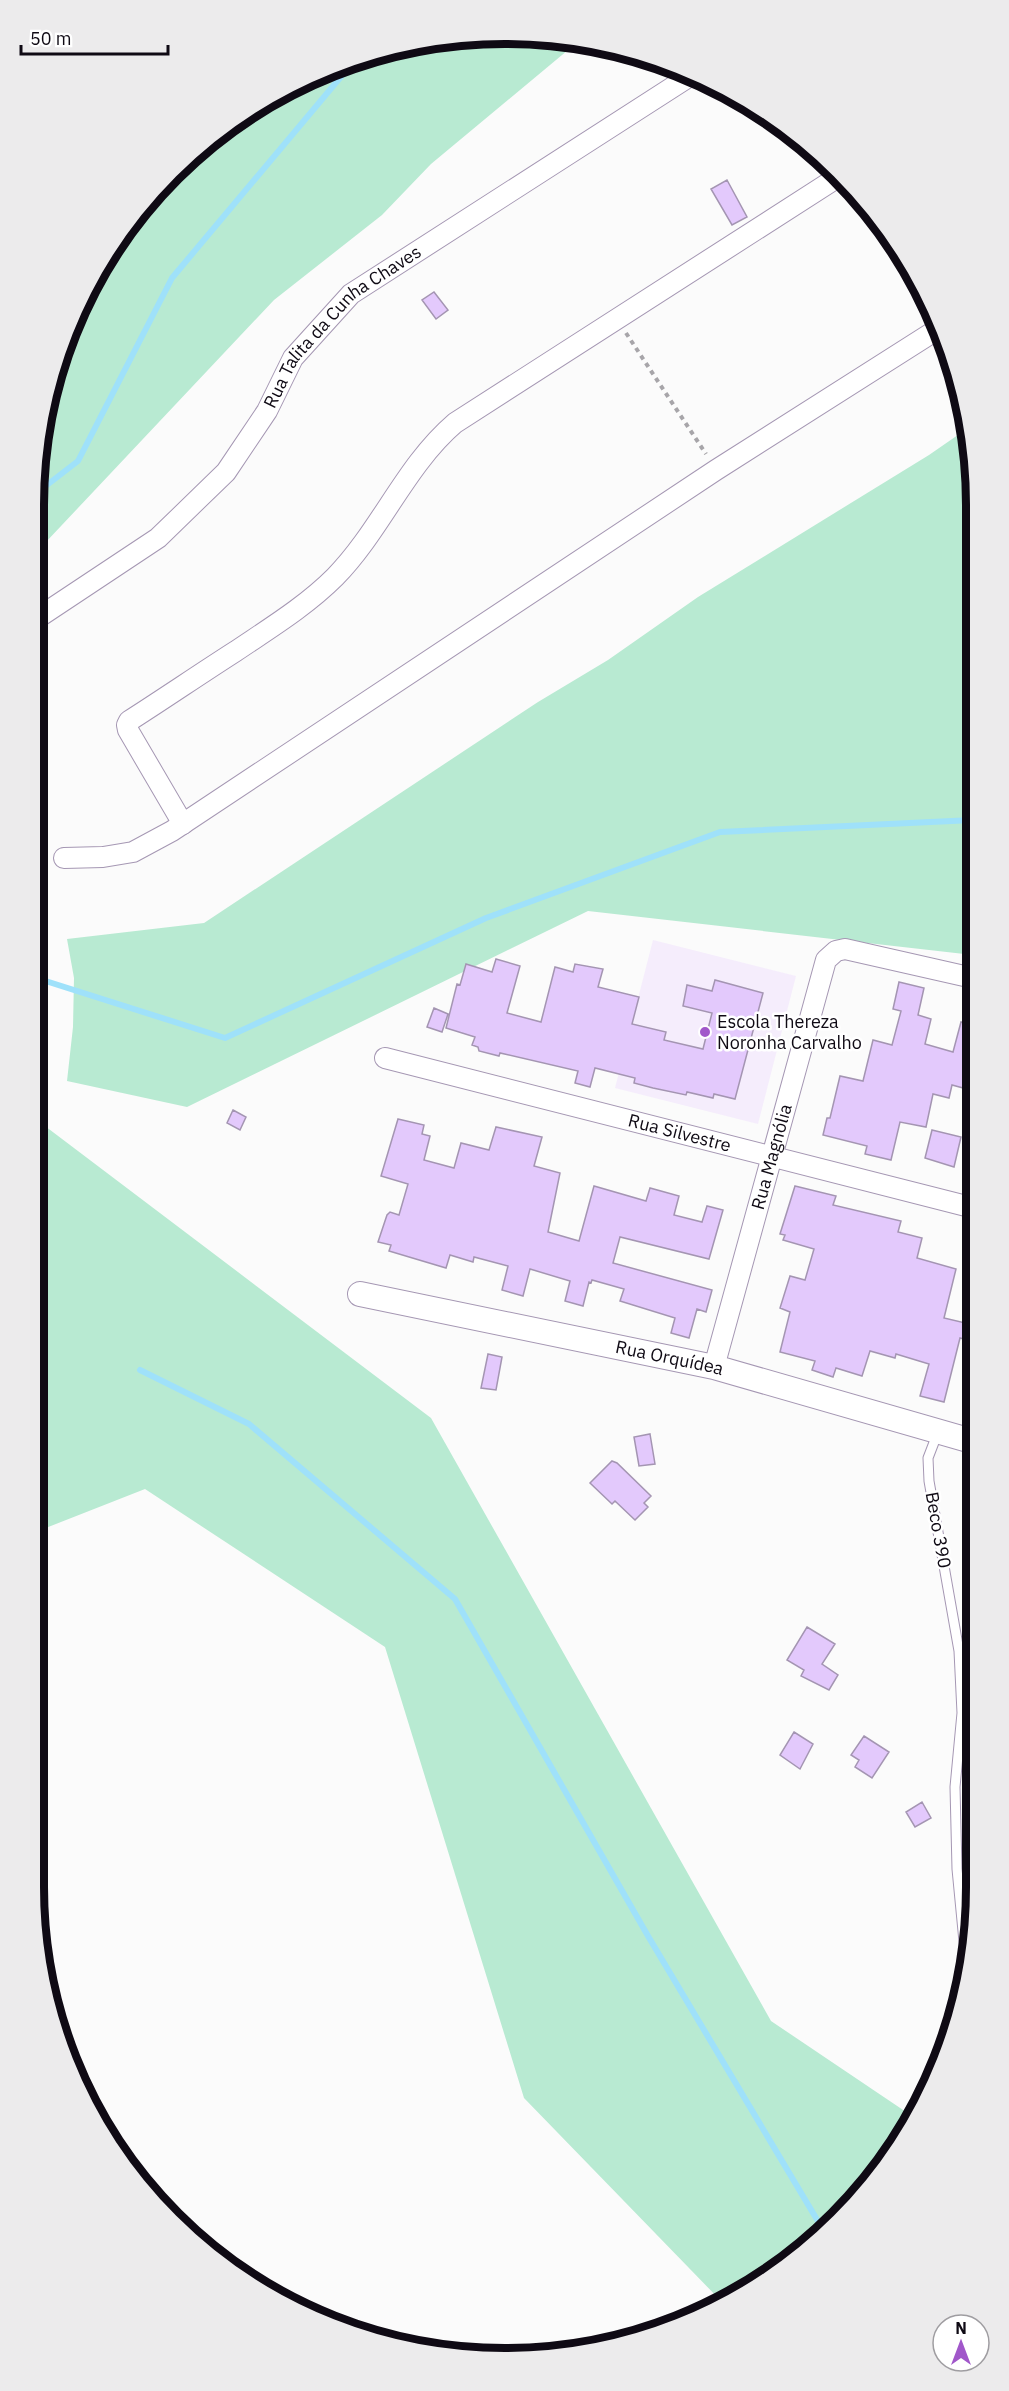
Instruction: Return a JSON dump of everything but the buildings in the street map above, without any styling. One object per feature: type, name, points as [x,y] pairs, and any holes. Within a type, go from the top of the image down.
[{"type":"street","name":"Rua Talita da Cunha Chaves","points":[[44,614],[158,538],[226,472],[267,411],[293,358],[351,294],[684,80]]},
{"type":"street","points":[[183,824],[128,730],[129,721],[284,620],[334,577],[380,520],[420,460],[442,434],[455,423],[832,181]]},
{"type":"street","points":[[64,858],[133,852],[183,824],[716,470],[932,333]]},
{"type":"street","name":"Rua Magnólia","points":[[714,1367],[826,960],[836,951],[845,949],[966,976]]},
{"type":"street","name":"Rua Silvestre","points":[[385,1058],[966,1206]]},
{"type":"street","name":"Rua Orquídea","points":[[360,1294],[714,1367],[966,1440]]},
{"type":"lane","name":"Beco 390","points":[[938,1432],[928,1458],[929,1481],[959,1652],[962,1713],[955,1787],[957,1869],[963,1934]]},
{"type":"path","points":[[617,320],[716,470]]},
{"type":"shaded area","name":"Escola Thereza Noronha Carvalho","points":[[653,940],[796,976],[758,1124],[615,1088]]},
{"type":"green space","points":[[474,44],[535,44],[570,48],[431,164],[382,215],[274,300],[45,543],[44,474],[47,444],[59,385],[79,328],[105,274],[121,248],[158,201],[201,158],[248,121],[274,105],[328,79],[385,59],[444,47]]},
{"type":"green space","points":[[960,433],[966,504],[966,954],[588,911],[187,1107],[67,1081],[73,1027],[74,978],[67,939],[204,923],[538,702],[608,660],[698,597],[929,455]]},
{"type":"green space","points":[[44,1125],[431,1418],[771,2021],[906,2112],[870,2167],[851,2190],[808,2233],[761,2270],[716,2296],[524,2098],[385,1647],[145,1489],[44,1529]]},
{"type":"waterway","points":[[44,487],[78,461],[172,278],[344,73]]},
{"type":"waterway","points":[[44,980],[225,1038],[486,918],[720,832],[966,820]]},
{"type":"waterway","points":[[140,1370],[249,1424],[455,1599],[648,1936],[819,2223]]},
{"type":"place","name":"Escola Thereza Noronha Carvalho","points":[[705,1032]]}]
